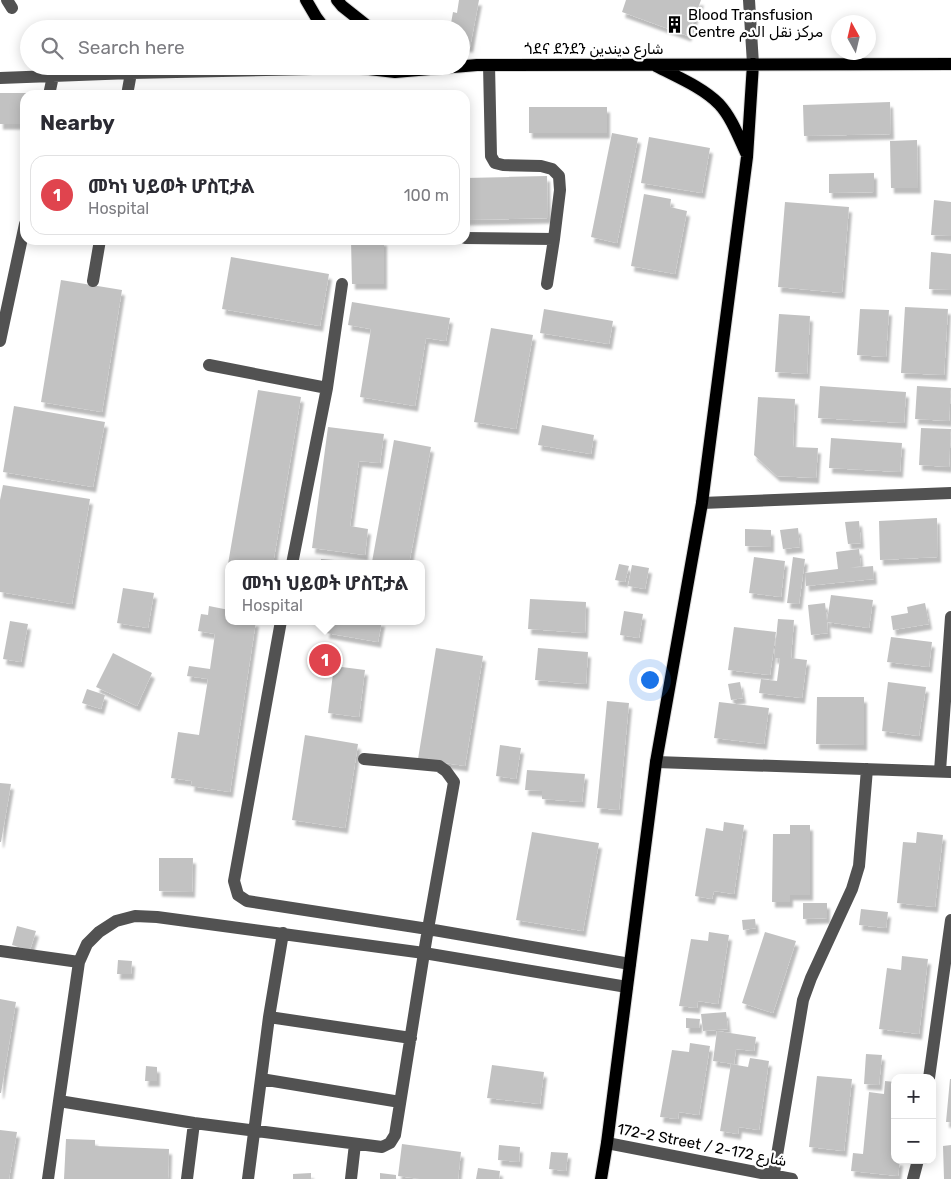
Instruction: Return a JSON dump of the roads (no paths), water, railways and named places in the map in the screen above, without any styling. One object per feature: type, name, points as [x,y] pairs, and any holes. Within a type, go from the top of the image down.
[{"type":"main road","points":[[306,0],[318,20]]},
{"type":"main road","points":[[339,3],[357,20]]},
{"type":"main road","name":"ጎደና ደንደን شارع ديندين","points":[[470,63],[483,65]]},
{"type":"main road","points":[[601,1179],[656,762],[702,503],[747,157],[754,64]]},
{"type":"main road","name":"ጎደና ደንደን شارع ديندين","points":[[470,66],[951,64]]},
{"type":"main road","points":[[653,65],[703,91],[720,105],[732,124],[747,157]]},
{"type":"street","points":[[749,0],[754,64]]},
{"type":"street","points":[[483,65],[491,156],[495,163],[552,169],[559,176],[560,190],[546,284]]},
{"type":"street","points":[[0,78],[78,75]]},
{"type":"street","points":[[128,90],[131,75]]},
{"type":"street","points":[[50,90],[52,76]]},
{"type":"street","points":[[470,238],[554,239]]},
{"type":"street","points":[[0,341],[21,245]]},
{"type":"street","points":[[93,281],[99,245]]},
{"type":"street","points":[[293,560],[327,388],[342,284]]},
{"type":"street","points":[[209,365],[327,388]]},
{"type":"street","points":[[702,503],[951,492]]},
{"type":"street","points":[[656,762],[945,772],[951,617]]},
{"type":"street","points":[[280,625],[234,881],[238,895],[247,901],[630,964]]},
{"type":"street","points":[[59,1100],[194,1123],[355,1144],[382,1147],[390,1143],[395,1135],[454,782],[446,771],[439,766],[364,759]]},
{"type":"street","points":[[773,1177],[803,1000],[811,978],[852,890],[859,866],[867,769]]},
{"type":"street","points":[[48,1179],[79,962],[87,944],[99,932],[116,921],[135,916],[157,916],[424,953],[627,987]]},
{"type":"street","points":[[930,1074],[951,920]]},
{"type":"street","points":[[248,1179],[269,1017],[283,933]]},
{"type":"street","points":[[0,951],[79,962]]},
{"type":"street","points":[[269,1017],[410,1038]]},
{"type":"street","points":[[261,1080],[400,1102]]},
{"type":"street","points":[[187,1179],[194,1123]]},
{"type":"street","points":[[351,1179],[355,1144]]},
{"type":"street","name":"172-2 Street / شارع 172-2","points":[[607,1144],[773,1177],[792,1179]]},
{"type":"street","points":[[913,1179],[917,1164]]},
{"type":"place","name":"Blood Transfusion Centre مركز نقل الدم","points":[[674,24]]},
{"type":"place","name":"መካነ ህይወት ሆስፒታል","points":[[325,660]]}]
